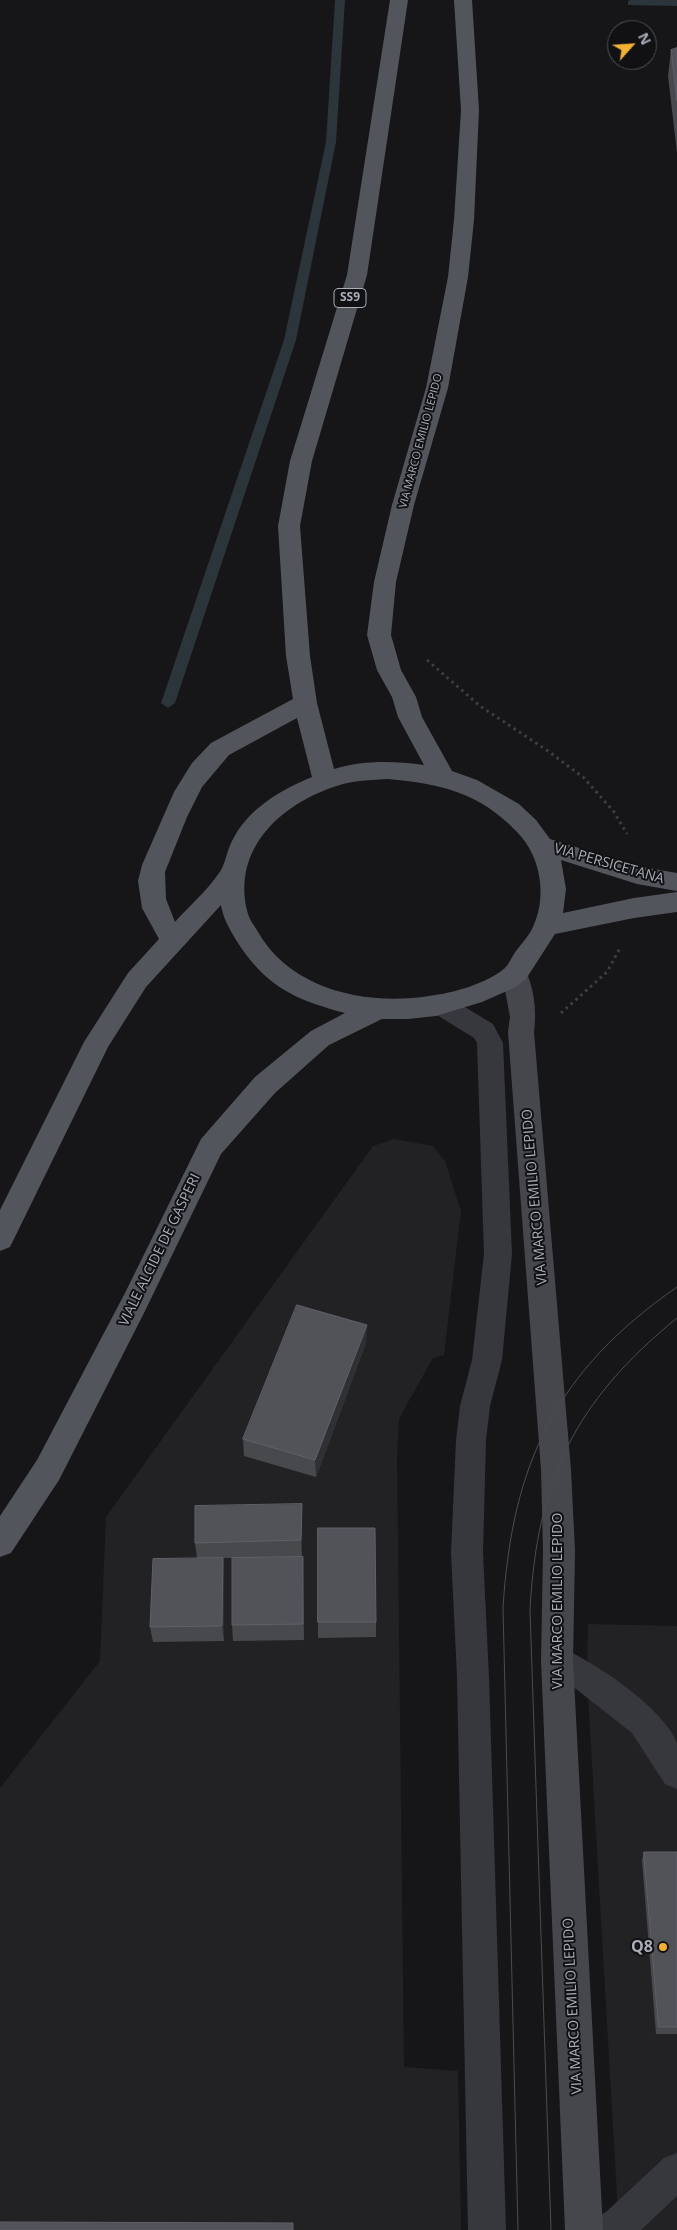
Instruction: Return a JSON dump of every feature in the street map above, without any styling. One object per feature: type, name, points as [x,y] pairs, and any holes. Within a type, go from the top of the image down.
[{"type":"main road","name":"SS9","points":[[324,780],[305,703],[292,592],[289,526],[302,462],[357,275],[399,0]]},
{"type":"main road","name":"VIA MARCO EMILIO LEPIDO","points":[[443,777],[410,717],[404,697],[389,670],[379,635],[385,582],[403,505],[437,388],[458,277],[464,220],[470,110],[462,0]]},
{"type":"main road","points":[[174,939],[164,930],[158,917],[152,872],[181,799],[210,758],[220,749],[305,703]]},
{"type":"main road","points":[[388,770],[443,777],[489,794],[512,811],[531,829],[541,845],[553,874],[555,898],[547,926],[534,949],[515,974],[477,993],[441,1005],[413,1009],[377,1009],[349,1005],[322,997],[277,972],[257,954],[235,913],[232,876],[238,851],[249,832],[264,816],[280,802],[324,780],[350,774],[388,770]]},
{"type":"main road","name":"VIA PERSICETANA","points":[[541,845],[637,875],[677,882]]},
{"type":"main road","points":[[0,1239],[97,1042],[137,980],[232,876]]},
{"type":"main road","name":"VIA PERSICETANA","points":[[547,926],[634,908],[677,902]]},
{"type":"main road","name":"VIA MARCO EMILIO LEPIDO","points":[[515,974],[523,1017],[521,1032],[556,1470],[559,1551],[557,1661],[584,2230]]},
{"type":"main road","name":"VIALE ALCIDE DE GASPERI","points":[[0,1543],[48,1470],[135,1302],[211,1147],[265,1085],[320,1038],[377,1009]]},
{"type":"street","points":[[441,1005],[484,1030],[490,1043],[497,1225],[498,1254],[487,1360],[475,1406],[471,1440],[467,1553],[473,1677],[487,2230]]},
{"type":"street","points":[[557,1661],[587,1678],[644,1722],[677,1773]]},
{"type":"street","points":[[609,2230],[619,2225],[677,2171]]},
{"type":"path","points":[[426,658],[487,711],[558,756],[599,791],[627,833],[629,840]]},
{"type":"path","points":[[521,1032],[565,1011],[607,972],[624,942]]},
{"type":"shaded area","points":[[394,1139],[433,1146],[445,1161],[461,1211],[444,1355],[433,1358],[399,1420],[397,1456],[404,2067],[458,2071],[461,2230],[0,2230],[0,1788],[100,1661],[106,1517],[373,1146]]},
{"type":"shaded area","points":[[588,1624],[677,1626],[677,2230],[619,2230],[587,1678]]},
{"type":"building","points":[[677,48],[677,101],[671,50]]},
{"type":"building","points":[[297,1305],[367,1325],[315,1460],[243,1439]]},
{"type":"building","points":[[302,1504],[301,1540],[195,1543],[195,1506]]},
{"type":"building","points":[[318,1528],[375,1528],[376,1622],[318,1622]]},
{"type":"building","points":[[303,1557],[303,1624],[232,1625],[232,1558]]},
{"type":"building","points":[[223,1558],[222,1626],[150,1627],[153,1559]]},
{"type":"building","name":"Q8","points":[[644,1852],[677,1852],[677,2027],[659,2027]]},
{"type":"building","points":[[0,2222],[293,2223],[293,2230],[0,2230]]},
{"type":"waterway","points":[[168,703],[290,340],[331,142],[340,0]]},
{"type":"waterway","points":[[631,3],[677,3]]},
{"type":"tram line","points":[[518,2230],[503,1608],[508,1556],[517,1508],[530,1465],[548,1425],[571,1387],[600,1352],[635,1319],[677,1287]]},
{"type":"tram line","points":[[551,2230],[530,1610],[534,1563],[542,1521],[553,1482],[568,1446],[588,1412],[612,1380],[642,1349],[677,1318]]},
{"type":"place","name":"Q8","points":[[663,1947]]}]
